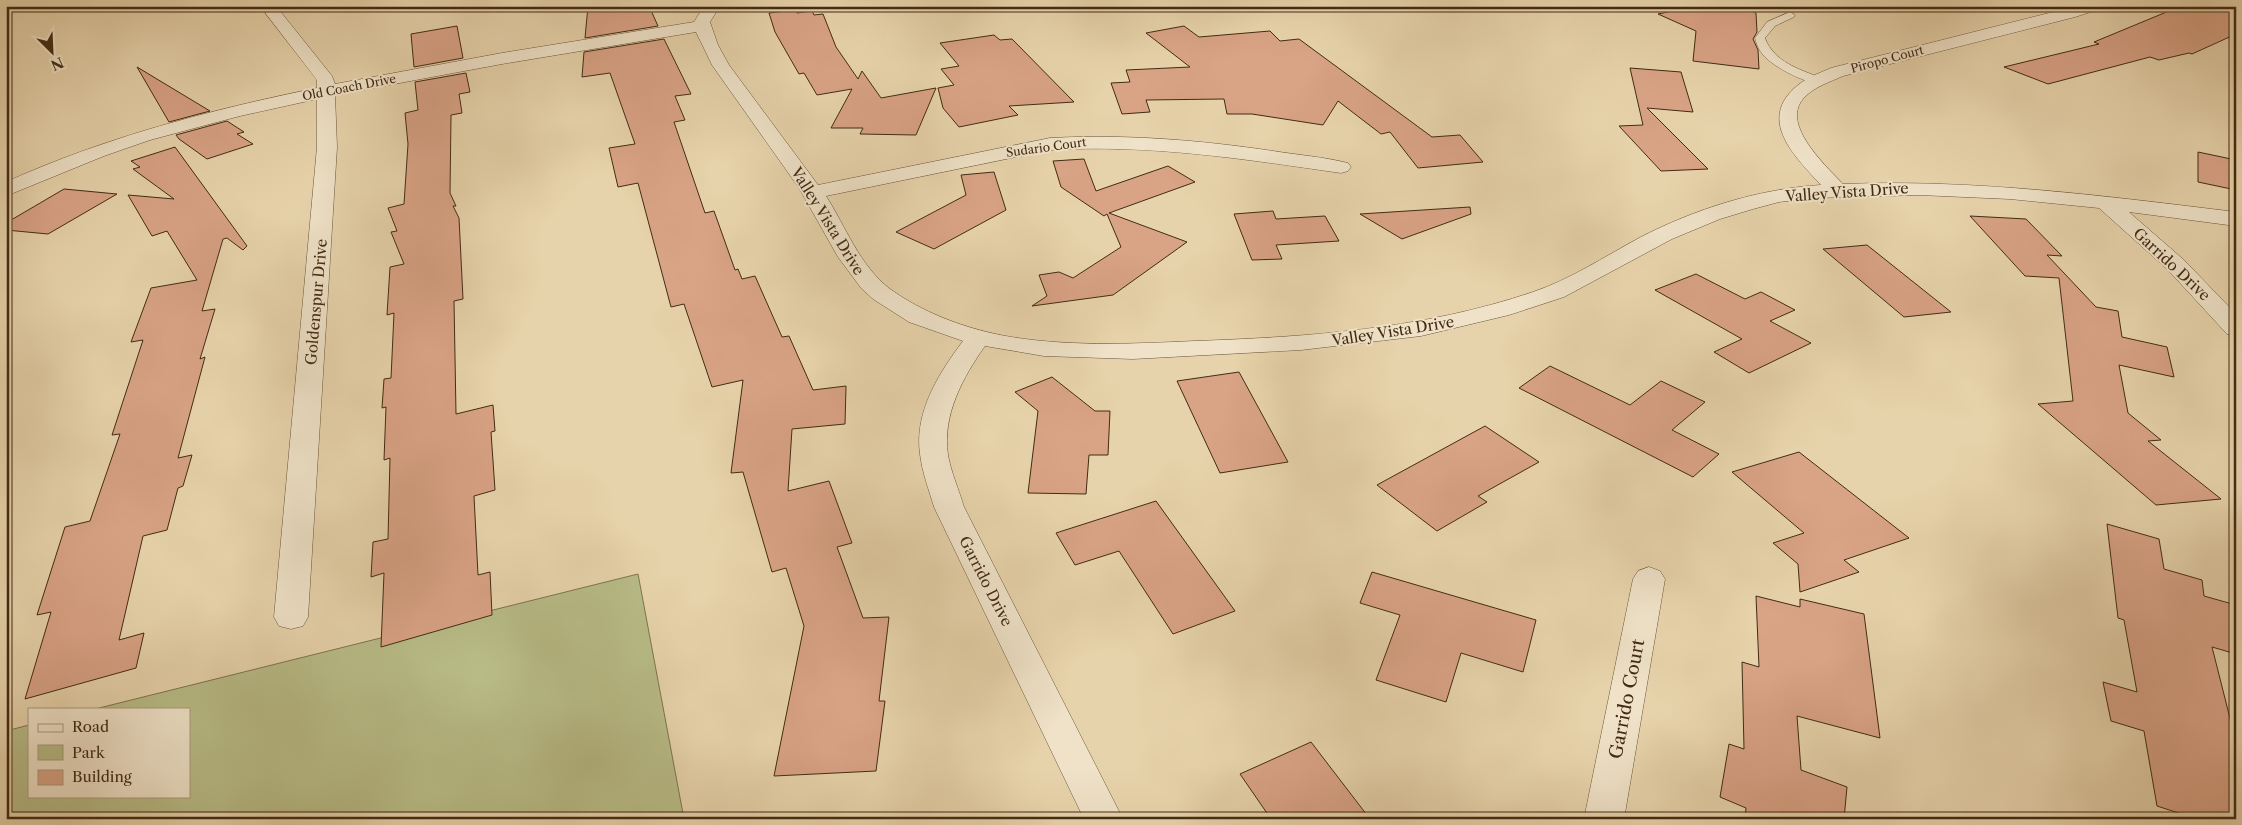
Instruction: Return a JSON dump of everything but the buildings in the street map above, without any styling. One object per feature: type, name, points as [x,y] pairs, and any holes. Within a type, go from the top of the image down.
[{"type":"street","name":"Goldenspur Drive","points":[[268,6],[291,38],[320,71],[326,80],[327,91],[326,157],[291,617]]},
{"type":"street","name":"Piropo Court","points":[[1837,190],[1799,149],[1788,127],[1788,117],[1794,98],[1801,90],[1818,80],[1855,67],[2069,14],[2094,6]]},
{"type":"street","name":"Old Coach Drive","points":[[6,190],[87,156],[154,133],[221,114],[327,91],[707,16]]},
{"type":"street","name":"Valley Vista Drive","points":[[707,16],[708,46],[731,81],[813,192],[845,253],[868,282],[906,309],[930,321],[979,338],[1059,350],[1146,351],[1305,344],[1373,337],[1444,326],[1544,296],[1585,278],[1652,241],[1725,210],[1780,196],[1837,190],[1909,188],[1969,190],[2106,203],[2236,219]]},
{"type":"street","name":"Sudario Court","points":[[813,192],[1050,144],[1087,140],[1125,140],[1195,147],[1341,167]]},
{"type":"street","name":"Garrido Drive","points":[[2106,203],[2176,264],[2236,329]]},
{"type":"street","name":"Garrido Drive","points":[[979,338],[958,364],[939,407],[933,438],[934,454],[949,507],[1104,819]]},
{"type":"street","name":"Garrido Court","points":[[1604,819],[1649,580]]},
{"type":"lane","points":[[1790,14],[1777,20],[1767,28],[1760,38],[1761,44],[1782,65],[1818,80]]},
{"type":"green space","points":[[638,574],[684,819],[6,819],[6,731],[28,725],[28,798],[190,798],[190,708],[99,708]]}]
